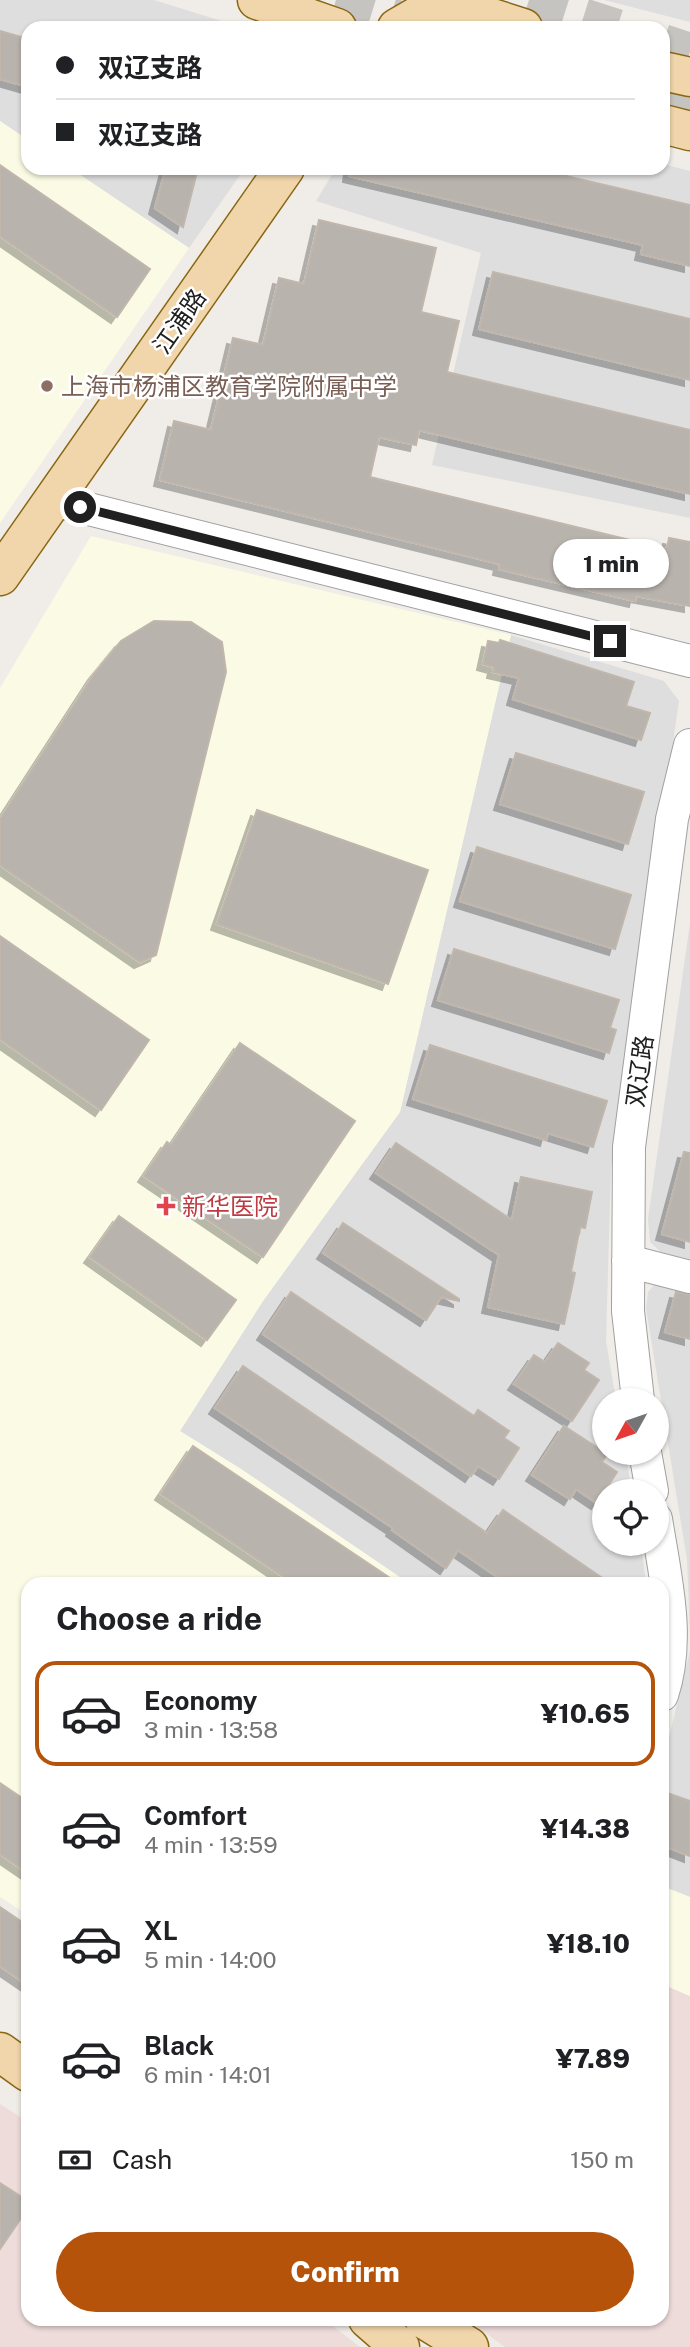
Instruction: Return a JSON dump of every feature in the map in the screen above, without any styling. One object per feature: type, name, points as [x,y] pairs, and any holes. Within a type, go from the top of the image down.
[{"type":"main road","points":[[257,0],[317,21]]},
{"type":"main road","points":[[380,21],[387,0]]},
{"type":"main road","points":[[409,21],[442,1],[502,21]]},
{"type":"main road","points":[[670,72],[690,76]]},
{"type":"main road","points":[[670,126],[690,131]]},
{"type":"main road","name":"江浦路","points":[[0,576],[280,175]]},
{"type":"main road","points":[[0,2053],[21,2067]]},
{"type":"main road","points":[[0,2070],[21,2084]]},
{"type":"main road","points":[[376,2326],[400,2347]]},
{"type":"main road","points":[[435,2326],[468,2347]]},
{"type":"street","points":[[53,500],[690,661]]},
{"type":"street","name":"双辽路","points":[[637,1388],[628,1311],[629,1147],[672,820],[690,746]]},
{"type":"street","points":[[628,1261],[690,1277]]},
{"type":"street","points":[[662,1556],[665,1577]]},
{"type":"street","points":[[669,1614],[669,1662]]},
{"type":"shaded area","points":[[0,0],[154,0],[222,21],[21,21],[21,135],[0,121]]},
{"type":"shaded area","points":[[604,0],[690,0],[690,22]]},
{"type":"shaded area","name":"上海市杨浦区教育学院附属中学","points":[[0,121],[21,135],[21,175],[80,175],[189,248],[0,523]]},
{"type":"shaded area","points":[[670,166],[690,171],[690,518],[432,465],[481,253],[316,201],[332,175],[670,175]]},
{"type":"shaded area","points":[[80,175],[240,175],[189,248]]},
{"type":"shaded area","name":"新华医院","points":[[91,536],[511,635],[400,1112],[263,1301],[180,1431],[241,1469],[400,1577],[21,1577],[21,1910],[0,1897],[0,688]]},
{"type":"shaded area","points":[[511,635],[664,681],[679,701],[611,1168],[606,1341],[614,1388],[592,1388],[592,1465],[627,1465],[630,1479],[592,1479],[592,1556],[642,1556],[645,1577],[400,1577],[241,1469],[180,1431],[263,1301],[400,1112]]},
{"type":"shaded area","points":[[690,923],[690,1263],[665,1256],[650,1242],[648,1219]]},
{"type":"shaded area","points":[[656,1283],[690,1292],[690,1637],[687,1560],[669,1449],[669,1388],[659,1388],[646,1308],[648,1292]]},
{"type":"shaded area","points":[[690,1651],[690,1897],[669,1889],[669,1737]]},
{"type":"shaded area","points":[[669,1889],[690,1897],[690,1996],[669,1987]]},
{"type":"shaded area","points":[[669,1987],[690,1996],[690,2347],[505,2347],[476,2326],[669,2326]]},
{"type":"shaded area","points":[[0,2104],[21,2118],[21,2326],[333,2326],[360,2347],[0,2347]]},
{"type":"building","points":[[0,31],[21,37],[21,85],[0,79]]},
{"type":"building","points":[[0,165],[150,269],[117,317],[0,236]]},
{"type":"building","points":[[164,175],[196,175],[183,227],[155,208]]},
{"type":"building","points":[[562,175],[690,205],[690,266],[641,254],[643,245],[349,176]]},
{"type":"building","points":[[319,220],[436,248],[421,312],[459,321],[447,372],[690,430],[690,494],[419,430],[416,445],[379,437],[370,477],[667,549],[669,538],[690,542],[690,606],[636,596],[635,601],[499,569],[500,564],[160,480],[174,421],[211,430],[233,338],[263,345],[279,278],[304,284]]},
{"type":"building","points":[[493,272],[690,319],[690,380],[479,329]]},
{"type":"building","points":[[154,621],[191,622],[222,642],[226,672],[156,955],[140,962],[0,865],[0,819],[94,674],[121,641]]},
{"type":"building","points":[[500,640],[634,682],[626,706],[650,713],[641,740],[513,699],[519,678],[493,672],[494,667],[483,664],[488,641],[499,643]]},
{"type":"building","points":[[516,753],[644,792],[628,844],[500,804]]},
{"type":"building","points":[[257,810],[428,870],[388,984],[217,924]]},
{"type":"building","points":[[477,847],[631,895],[615,949],[460,901]]},
{"type":"building","points":[[0,936],[149,1040],[101,1110],[0,1039]]},
{"type":"building","points":[[454,949],[619,1000],[610,1028],[616,1030],[609,1053],[438,1000]]},
{"type":"building","points":[[240,1043],[355,1121],[263,1257],[144,1176],[167,1142],[171,1145]]},
{"type":"building","points":[[430,1045],[607,1101],[593,1147],[548,1133],[546,1140],[413,1099]]},
{"type":"building","points":[[396,1143],[512,1220],[521,1177],[592,1192],[585,1228],[580,1227],[571,1272],[575,1273],[564,1324],[488,1307],[499,1255],[376,1173]]},
{"type":"building","points":[[684,1152],[690,1153],[690,1242],[662,1234]]},
{"type":"building","points":[[119,1216],[236,1300],[207,1340],[90,1257]]},
{"type":"building","points":[[343,1223],[459,1301],[441,1297],[426,1320],[323,1253]]},
{"type":"building","points":[[291,1292],[474,1416],[478,1410],[509,1431],[504,1438],[519,1448],[499,1479],[478,1466],[471,1476],[263,1334]]},
{"type":"building","points":[[676,1292],[690,1295],[690,1339],[665,1332]]},
{"type":"building","points":[[558,1343],[589,1363],[584,1370],[599,1380],[572,1421],[514,1384],[534,1355],[545,1362]]},
{"type":"building","points":[[243,1366],[487,1533],[503,1510],[601,1577],[498,1577],[458,1550],[446,1568],[392,1530],[393,1528],[215,1408]]},
{"type":"building","points":[[564,1426],[592,1444],[592,1465],[606,1465],[617,1472],[612,1479],[592,1479],[592,1500],[576,1489],[570,1499],[532,1475]]},
{"type":"building","points":[[193,1446],[389,1577],[284,1577],[161,1494]]},
{"type":"building","points":[[0,1783],[21,1797],[21,1868],[0,1854]]},
{"type":"building","points":[[670,1794],[690,1801],[690,1856],[669,1848]]},
{"type":"building","points":[[0,1907],[21,1921],[21,1980],[0,1966]]},
{"type":"building","points":[[0,2183],[21,2196],[21,2218],[0,2249]]},
{"type":"tunnel","points":[[336,0],[404,21]]},
{"type":"tunnel","points":[[529,0],[595,21]]},
{"type":"tunnel","points":[[670,45],[690,52]]},
{"type":"tunnel","points":[[670,104],[690,110]]},
{"type":"place","name":"上海市杨浦区教育学院附属中学","points":[[47,386]]},
{"type":"place","name":"新华医院","points":[[166,1206]]},
{"type":"route","points":[[80,507],[610,641]]}]
